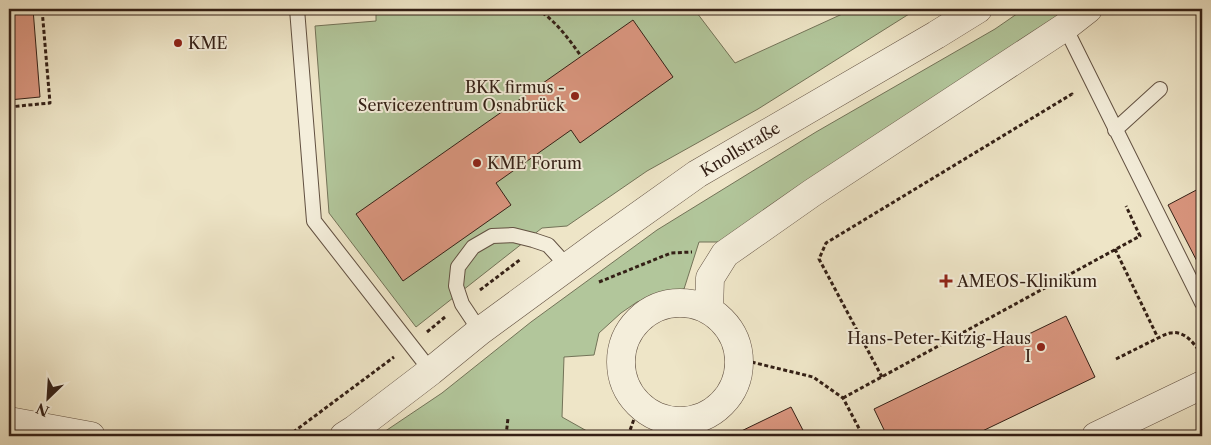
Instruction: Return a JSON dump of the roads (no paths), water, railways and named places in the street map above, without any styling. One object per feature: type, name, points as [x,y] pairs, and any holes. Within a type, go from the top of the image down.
[{"type":"street","name":"Knollstraße","points":[[344,436],[431,371],[480,331],[698,174],[978,9]]},
{"type":"street","points":[[709,310],[710,278],[725,254],[812,193],[1065,27],[1088,9]]},
{"type":"street","points":[[683,302],[709,310],[719,317],[734,336],[739,359],[734,387],[721,404],[699,418],[676,421],[653,414],[638,404],[627,389],[622,373],[621,355],[626,336],[638,320],[659,306],[683,302]]},
{"type":"street","points":[[1096,436],[1202,385]]},
{"type":"street","points":[[9,421],[91,436]]},
{"type":"lane","points":[[297,9],[314,221],[431,371]]},
{"type":"lane","points":[[1065,27],[1202,303]]},
{"type":"lane","points":[[1115,130],[1160,89]]},
{"type":"lane","points":[[480,331],[462,304],[456,286],[458,266],[473,247],[492,236],[513,235],[548,245],[568,267]]},
{"type":"place","name":"KME","points":[[178,43]]},
{"type":"place","name":"BKK firmus - Servicezentrum Osnabrück","points":[[575,96]]},
{"type":"place","name":"KME Forum","points":[[477,163]]},
{"type":"place","name":"AMEOS-Klinikum","points":[[946,281]]},
{"type":"place","name":"Hans-Peter-Kitzig-Haus I","points":[[1041,347]]}]
